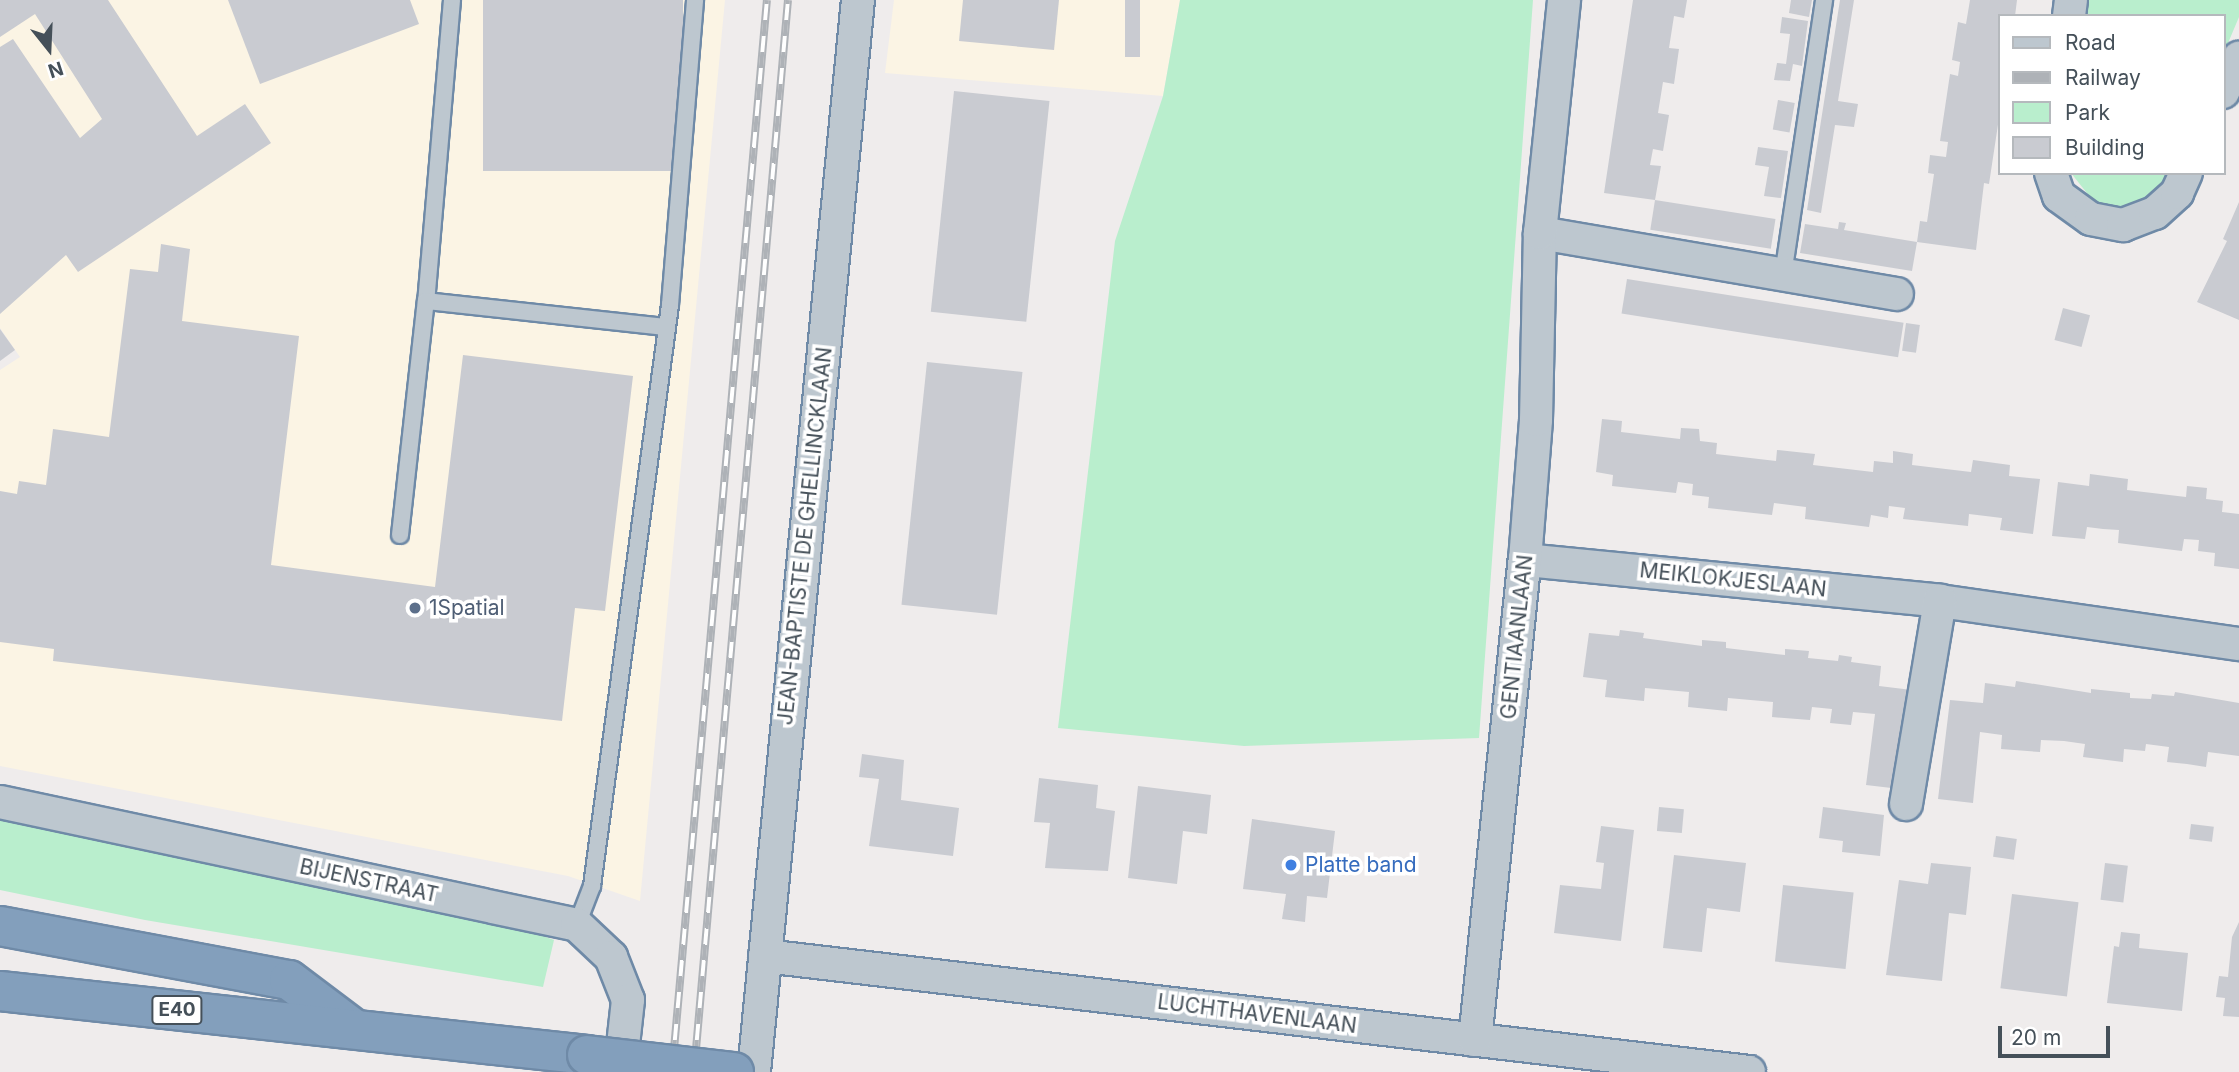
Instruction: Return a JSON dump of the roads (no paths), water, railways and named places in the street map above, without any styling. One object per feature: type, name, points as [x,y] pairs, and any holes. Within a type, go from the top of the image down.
[{"type":"highway","points":[[0,926],[289,980],[354,1029]]},
{"type":"highway","name":"E40","points":[[0,990],[734,1072]]},
{"type":"street","name":"JEAN-BAPTISTE DE GHELLINCKLAAN","points":[[754,1072],[858,0]]},
{"type":"street","name":"GENTIAANLAAN","points":[[1475,1040],[1525,560],[1536,421],[1540,233],[1564,0]]},
{"type":"street","points":[[2225,88],[2239,57]]},
{"type":"street","points":[[2052,175],[2059,196],[2091,219],[2123,225],[2155,213],[2177,193],[2185,175]]},
{"type":"street","points":[[1540,233],[1896,294]]},
{"type":"street","name":"MEIKLOKJESLAAN","points":[[1525,560],[1940,601],[2239,644]]},
{"type":"street","points":[[1906,804],[1940,601]]},
{"type":"street","name":"BIJENSTRAAT","points":[[0,802],[577,925]]},
{"type":"street","points":[[577,925],[611,957],[628,1000],[620,1072]]},
{"type":"street","name":"LUCHTHAVENLAAN","points":[[765,956],[1749,1072]]},
{"type":"lane","points":[[400,536],[426,301],[452,0]]},
{"type":"lane","points":[[577,925],[592,886],[667,327],[695,0]]},
{"type":"lane","points":[[1783,275],[1824,0]]},
{"type":"lane","points":[[426,301],[667,327]]},
{"type":"railway","points":[[672,1072],[767,0]]},
{"type":"railway","points":[[694,1072],[788,0]]},
{"type":"place","name":"1Spatial","points":[[415,608]]},
{"type":"place","name":"Platte band","points":[[1291,865]]}]
